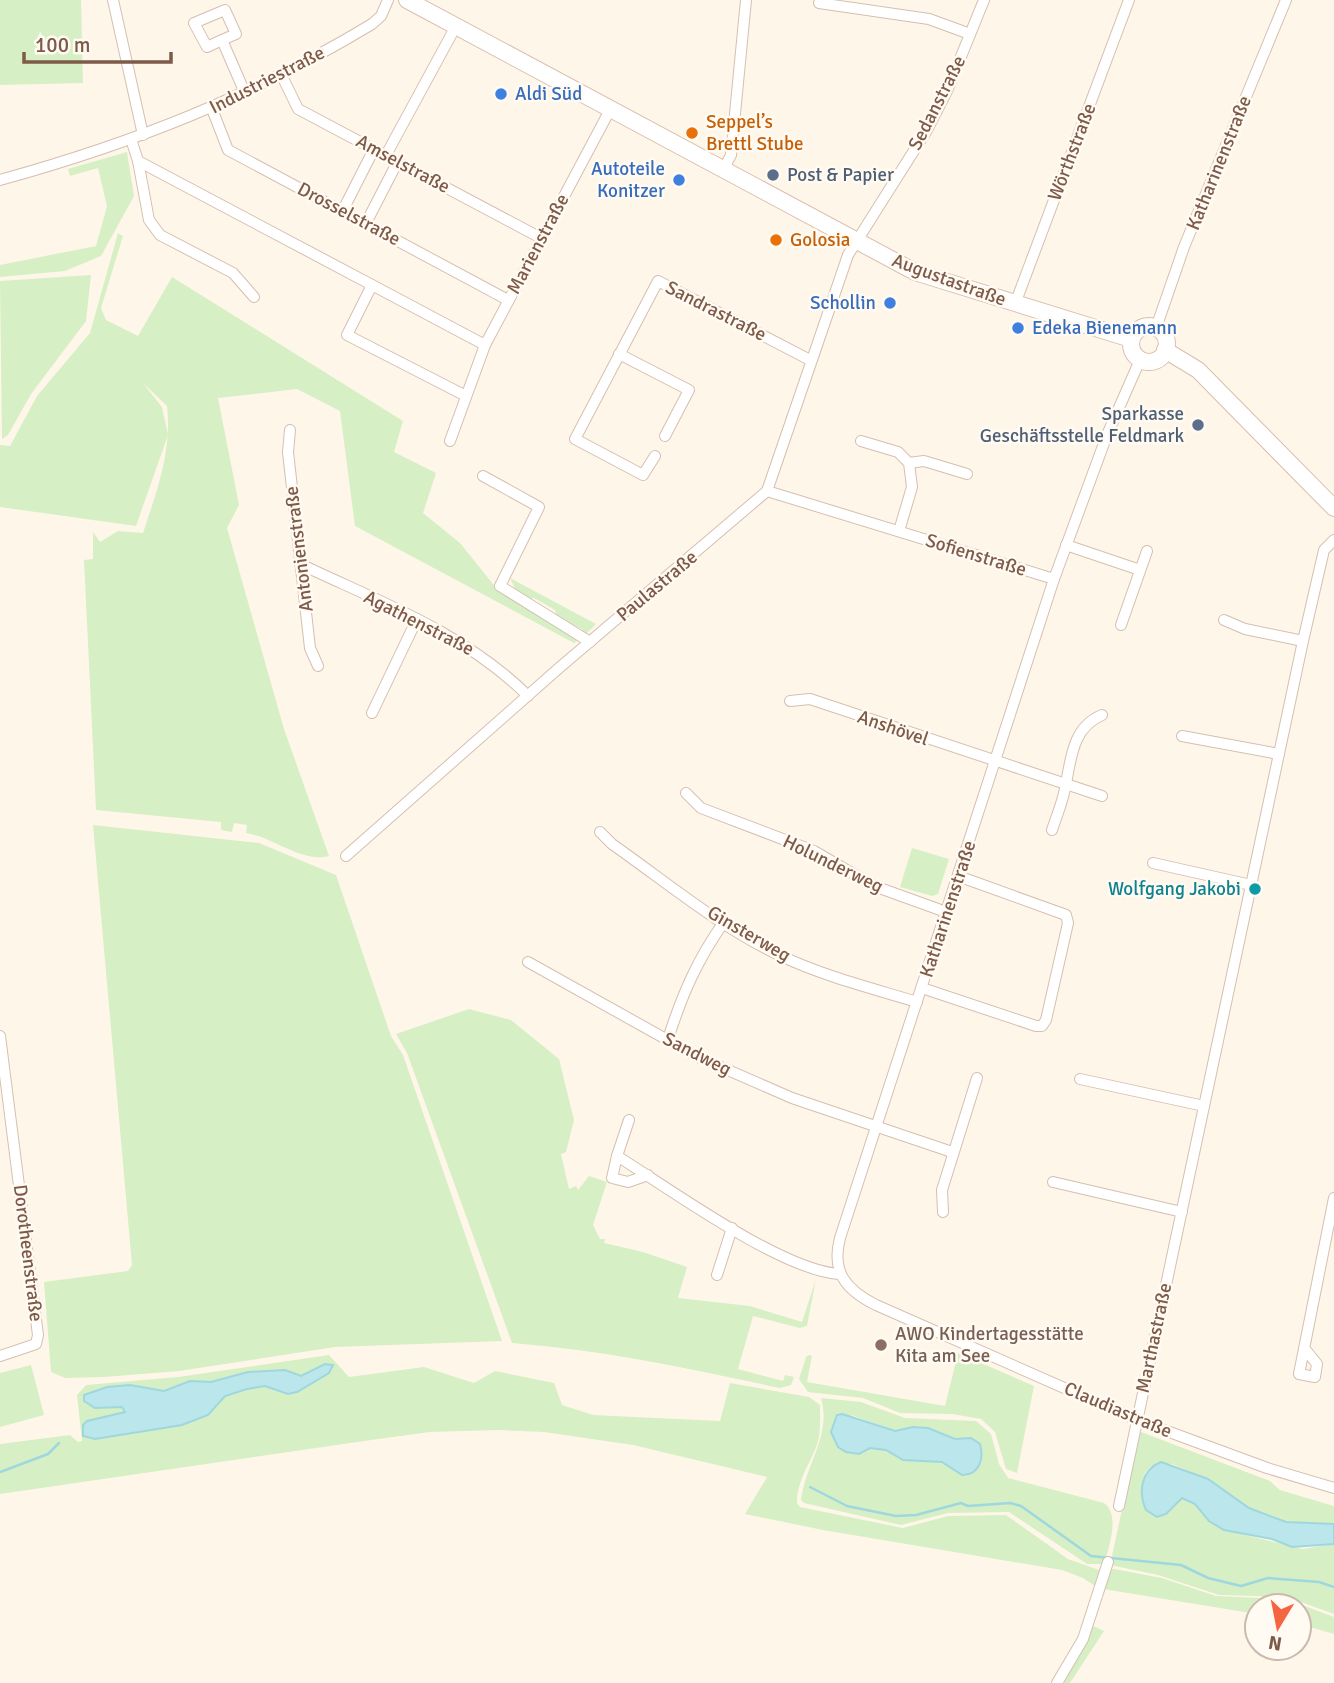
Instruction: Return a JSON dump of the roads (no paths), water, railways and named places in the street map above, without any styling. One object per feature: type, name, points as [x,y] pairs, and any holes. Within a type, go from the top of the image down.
[{"type":"main road","name":"Augustastraße","points":[[407,0],[915,272],[1131,339]]},
{"type":"main road","points":[[1156,328],[1164,335],[1165,350],[1158,360],[1140,360],[1132,351],[1131,339],[1139,329],[1156,328]]},
{"type":"main road","points":[[1165,350],[1198,370],[1334,508]]},
{"type":"street","points":[[113,0],[143,135]]},
{"type":"street","name":"Industriestraße","points":[[0,180],[143,135],[212,109],[282,76],[372,24],[381,16],[388,0]]},
{"type":"street","points":[[723,170],[732,155],[746,0]]},
{"type":"street","name":"Sedanstraße","points":[[820,0],[820,3],[929,19],[970,34]]},
{"type":"street","name":"Sedanstraße","points":[[855,241],[927,130],[947,91],[984,0]]},
{"type":"street","name":"Wörthstraße","points":[[1015,304],[1129,0]]},
{"type":"street","name":"Katharinenstraße","points":[[1156,328],[1184,247],[1286,0]]},
{"type":"street","points":[[386,155],[456,26]]},
{"type":"street","points":[[222,40],[246,93]]},
{"type":"street","name":"Amselstraße","points":[[282,76],[298,109],[541,238]]},
{"type":"street","name":"Marienstraße","points":[[450,441],[485,345],[611,108]]},
{"type":"street","name":"Drosselstraße","points":[[212,109],[228,150],[508,300]]},
{"type":"street","points":[[131,139],[149,220],[160,235],[233,273],[254,297]]},
{"type":"street","points":[[343,210],[374,149]]},
{"type":"street","points":[[138,161],[485,345]]},
{"type":"street","points":[[366,223],[398,161]]},
{"type":"street","points":[[767,491],[810,360],[855,241]]},
{"type":"street","name":"Sandrastraße","points":[[655,456],[643,475],[575,439],[657,281],[810,360]]},
{"type":"street","points":[[372,285],[347,335],[466,396]]},
{"type":"street","points":[[619,354],[689,390],[665,436]]},
{"type":"street","name":"Katharinenstraße","points":[[839,1274],[837,1251],[875,1127],[1054,579],[1107,435],[1140,360]]},
{"type":"street","name":"Antonienstraße","points":[[290,430],[288,452],[300,565],[310,648],[318,666]]},
{"type":"street","points":[[861,441],[898,452],[909,463],[924,461],[967,474]]},
{"type":"street","name":"Sofienstraße","points":[[899,531],[912,487],[909,463]]},
{"type":"street","points":[[483,476],[539,507],[500,586],[590,642]]},
{"type":"street","name":"Sofienstraße","points":[[767,491],[1054,579]]},
{"type":"street","name":"Paulastraße","points":[[346,856],[767,491]]},
{"type":"street","name":"Marthastraße","points":[[1119,1506],[1303,641],[1324,551],[1334,540]]},
{"type":"street","points":[[1066,545],[1140,570]]},
{"type":"street","points":[[1121,625],[1147,551]]},
{"type":"street","name":"Agathenstraße","points":[[300,565],[417,619],[470,647],[500,668],[528,696]]},
{"type":"street","points":[[372,713],[417,619]]},
{"type":"street","points":[[1224,620],[1245,629],[1303,641]]},
{"type":"street","name":"Anshövel","points":[[790,701],[810,699],[1102,796]]},
{"type":"street","points":[[1052,830],[1079,734],[1089,720],[1102,715]]},
{"type":"street","points":[[1182,736],[1279,754]]},
{"type":"street","name":"Holunderweg","points":[[686,793],[701,808],[814,851],[874,886],[946,912]]},
{"type":"street","name":"Ginsterweg","points":[[600,832],[612,844],[724,922],[778,955],[832,976],[917,1002]]},
{"type":"street","points":[[1153,863],[1251,885]]},
{"type":"street","points":[[922,988],[1036,1026],[1042,1026],[1046,1020],[1068,923],[1066,915],[958,876]]},
{"type":"street","points":[[668,1039],[683,990],[699,957],[724,922]]},
{"type":"street","name":"Sandweg","points":[[527,962],[698,1057],[792,1098],[952,1152]]},
{"type":"street","name":"Dorotheenstraße","points":[[0,1036],[38,1335],[36,1344],[0,1356]]},
{"type":"street","points":[[943,1212],[942,1190],[977,1078]]},
{"type":"street","points":[[1080,1079],[1204,1106]]},
{"type":"street","points":[[629,1120],[612,1178],[628,1182],[648,1175]]},
{"type":"street","points":[[617,1156],[732,1228],[815,1270],[839,1274]]},
{"type":"street","points":[[1054,1182],[1182,1212]]},
{"type":"street","points":[[1304,1348],[1334,1198]]},
{"type":"street","points":[[717,1275],[732,1228]]},
{"type":"street","name":"Claudiastraße","points":[[839,1274],[858,1296],[1137,1420],[1267,1468],[1334,1488]]},
{"type":"street","points":[[1057,1683],[1083,1639],[1108,1562]]},
{"type":"water","points":[[325,1364],[333,1365],[329,1373],[297,1392],[288,1394],[265,1386],[247,1389],[225,1396],[208,1415],[182,1425],[95,1439],[83,1436],[83,1425],[87,1421],[125,1412],[122,1407],[95,1408],[84,1401],[84,1395],[107,1387],[130,1385],[164,1391],[190,1381],[211,1382],[248,1372],[285,1370],[301,1376]]},
{"type":"water","points":[[842,1414],[895,1431],[913,1427],[928,1428],[955,1439],[971,1438],[980,1444],[979,1465],[973,1472],[962,1475],[942,1462],[903,1460],[886,1450],[870,1448],[859,1454],[846,1452],[838,1447],[831,1432],[837,1415]]},
{"type":"water","points":[[1161,1462],[1208,1479],[1249,1508],[1286,1522],[1334,1524],[1334,1544],[1292,1547],[1272,1539],[1224,1530],[1209,1521],[1195,1504],[1182,1498],[1166,1514],[1157,1517],[1146,1510],[1142,1489],[1149,1470]]},
{"type":"waterway","points":[[0,1472],[48,1454],[59,1443]]},
{"type":"waterway","points":[[810,1487],[847,1506],[896,1516],[916,1515],[961,1503],[968,1506],[1010,1503],[1021,1506],[1091,1556],[1181,1565],[1208,1578],[1241,1586],[1268,1578],[1319,1582],[1334,1587]]},
{"type":"place","name":"Aldi Süd","points":[[501,94]]},
{"type":"place","name":"Seppel’s Brettl Stube","points":[[692,133]]},
{"type":"place","name":"Post & Papier","points":[[773,175]]},
{"type":"place","name":"Autoteile Konitzer","points":[[679,180]]},
{"type":"place","name":"Golosia","points":[[776,240]]},
{"type":"place","name":"Schollin","points":[[890,303]]},
{"type":"place","name":"Edeka Bienemann","points":[[1018,328]]},
{"type":"place","name":"Sparkasse Geschäftsstelle Feldmark","points":[[1198,425]]},
{"type":"place","name":"Wolfgang Jakobi","points":[[1255,889]]},
{"type":"place","name":"AWO Kindertagesstätte Kita am See","points":[[881,1345]]}]
